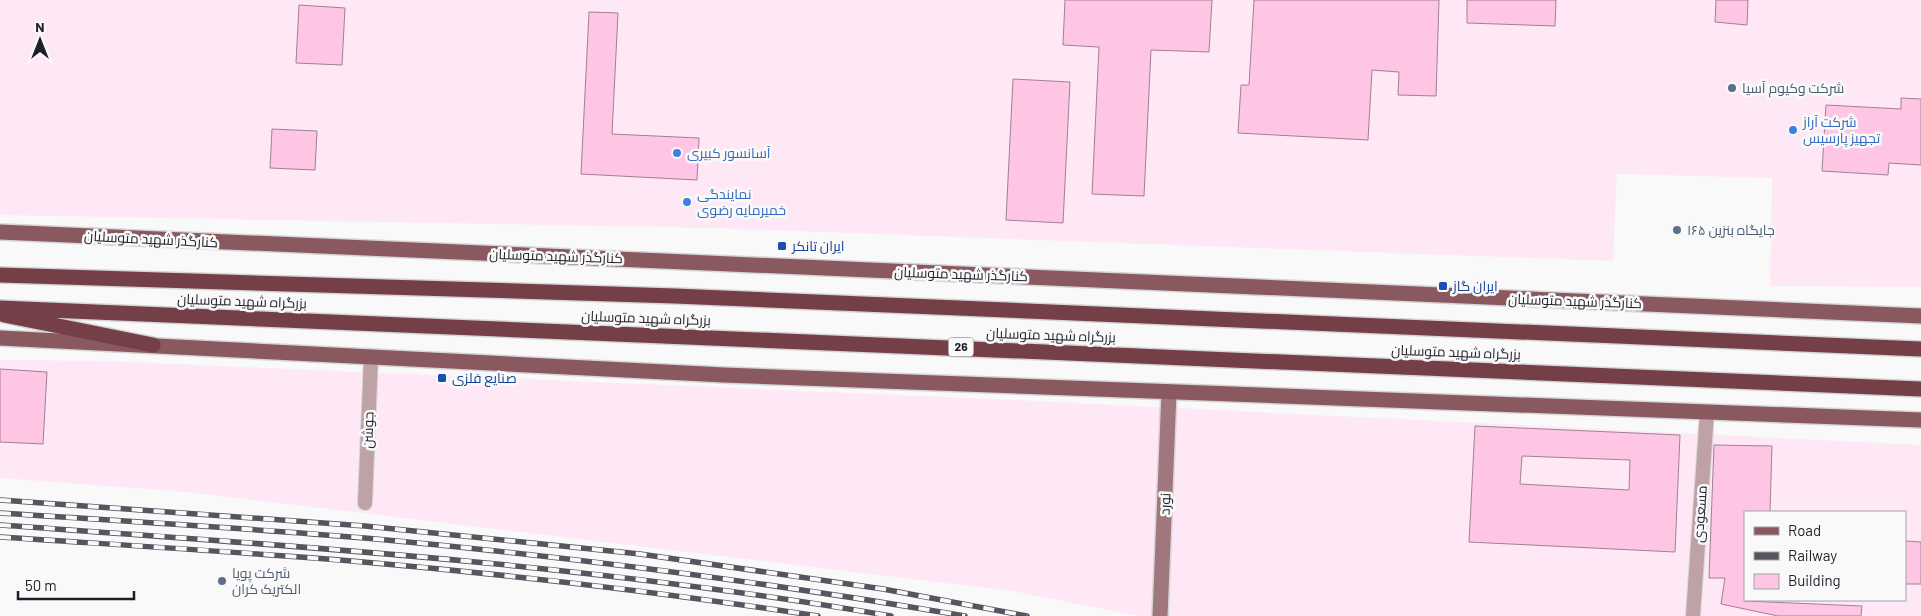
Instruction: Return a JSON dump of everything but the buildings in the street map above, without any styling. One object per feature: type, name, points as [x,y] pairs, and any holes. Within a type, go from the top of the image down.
[{"type":"highway","name":"بزرگراه شهید متوسلیان","points":[[0,274],[674,296],[1921,349]]},
{"type":"highway","name":"بزرگراه شهید متوسلیان","points":[[0,308],[1921,389]]},
{"type":"highway","points":[[0,315],[152,345]]},
{"type":"main road","name":"کنارگذر شهید متوسلیان","points":[[0,232],[1921,316]]},
{"type":"main road","points":[[0,338],[724,375],[1921,420]]},
{"type":"street","name":"جوشن","points":[[365,503],[371,356]]},
{"type":"street","name":"نورد","points":[[1160,616],[1169,392]]},
{"type":"street","name":"مسعودی","points":[[1692,616],[1707,412]]},
{"type":"shaded area","points":[[0,0],[1921,0],[1921,287],[1770,286],[1772,178],[1617,174],[1613,261],[711,228],[0,215]]},
{"type":"shaded area","points":[[0,360],[104,361],[1016,400],[1921,445],[1921,616],[1139,616],[1012,591],[187,492],[0,478]]},
{"type":"railway","points":[[0,500],[365,526],[640,554],[883,589],[1027,616]]},
{"type":"railway","points":[[0,513],[320,534],[516,553],[741,581],[965,616]]},
{"type":"railway","points":[[0,525],[447,559],[558,570],[780,598],[891,616]]},
{"type":"railway","points":[[0,537],[420,567],[648,592],[818,616]]},
{"type":"place","name":"شرکت وکیوم آسیا","points":[[1732,88]]},
{"type":"place","name":"شرکت آراز تجهیز پارسیس","points":[[1793,130]]},
{"type":"place","name":"آسانسور کبیری","points":[[677,153]]},
{"type":"place","name":"نمایندگی خمیرمایه رضوی","points":[[687,202]]},
{"type":"place","name":"جایگاه بنزین ۱۶۵","points":[[1677,230]]},
{"type":"place","name":"ایران تانکر","points":[[782,246]]},
{"type":"place","name":"ایران گاز","points":[[1443,286]]},
{"type":"place","name":"صنایع فلزی","points":[[442,378]]},
{"type":"place","name":"شرکت پویا الکتریک کران","points":[[222,581]]}]
